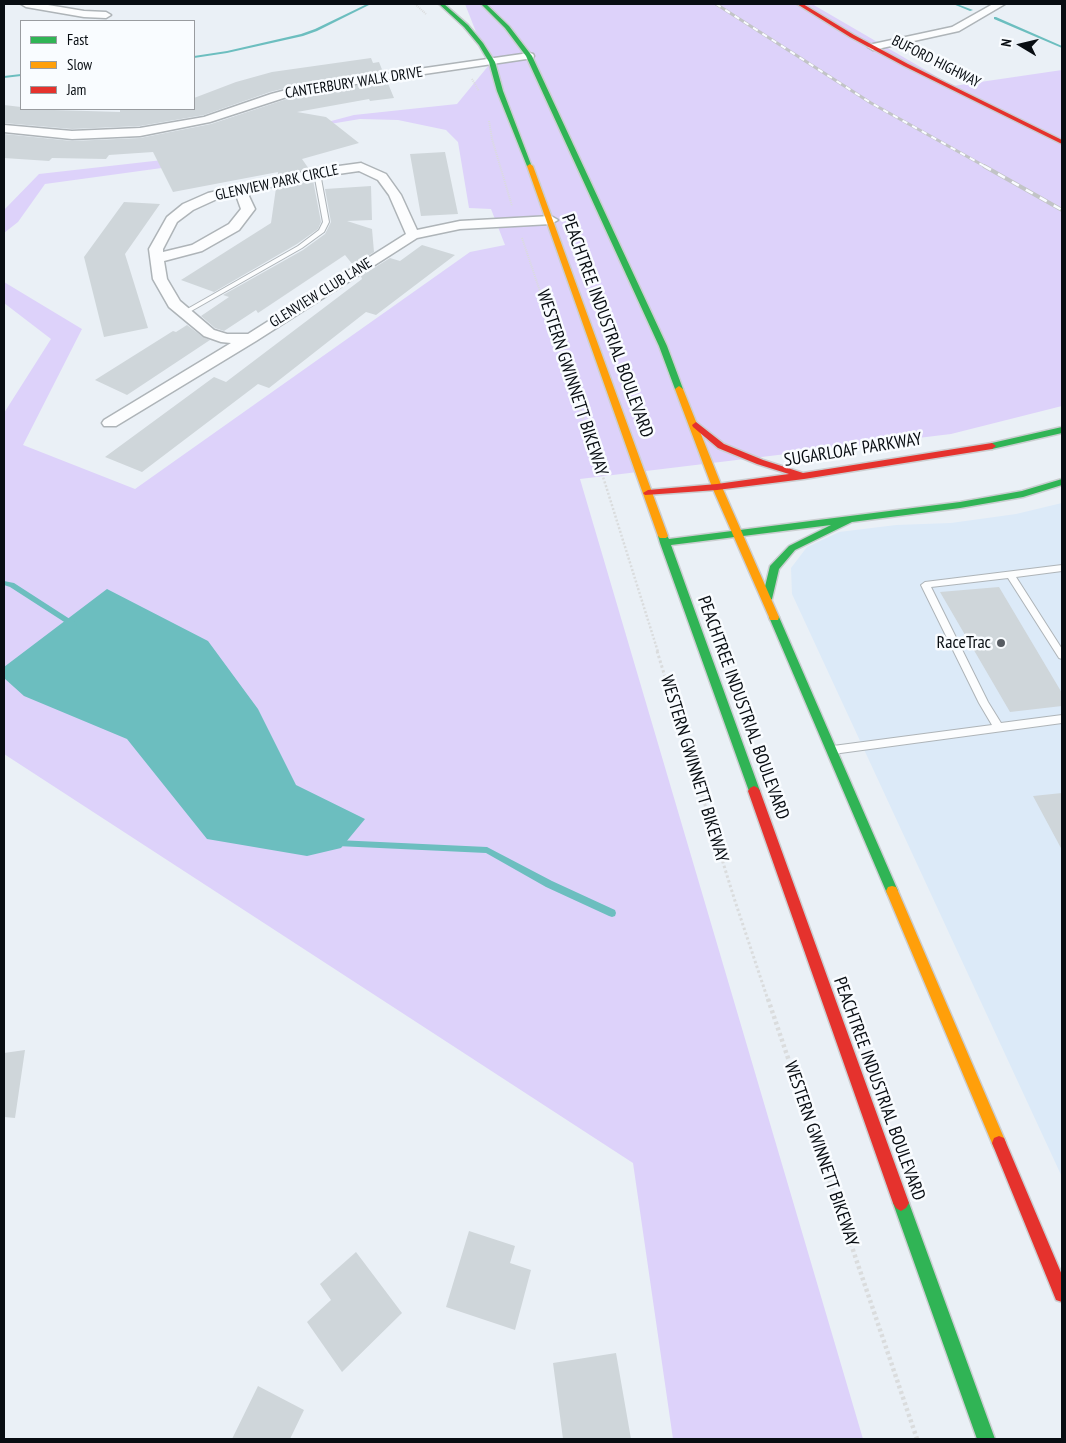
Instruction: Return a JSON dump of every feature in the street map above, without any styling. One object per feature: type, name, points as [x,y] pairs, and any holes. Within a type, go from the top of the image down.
[{"type":"main road","name":"PEACHTREE INDUSTRIAL BOULEVARD","points":[[441,4],[466,26],[492,62],[500,91],[551,220],[986,1439]]},
{"type":"main road","name":"PEACHTREE INDUSTRIAL BOULEVARD","points":[[483,4],[507,27],[529,56],[663,346],[717,487],[832,750],[1062,1294]]},
{"type":"main road","name":"BUFORD HIGHWAY","points":[[800,4],[852,36],[906,65],[1062,142]]},
{"type":"main road","points":[[694,423],[721,446],[760,462],[804,476]]},
{"type":"main road","name":"SUGARLOAF PARKWAY","points":[[648,493],[717,487],[804,476],[983,448],[1062,430]]},
{"type":"main road","points":[[665,543],[960,505],[1022,494],[1062,482]]},
{"type":"main road","points":[[767,599],[774,568],[792,548],[850,519]]},
{"type":"street","points":[[26,4],[84,14],[106,15]]},
{"type":"street","points":[[873,46],[955,29],[1000,4]]},
{"type":"street","name":"CANTERBURY WALK DRIVE","points":[[4,129],[72,135],[140,132],[206,120],[274,96],[301,89],[529,56]]},
{"type":"street","name":"GLENVIEW PARK CIRCLE","points":[[251,338],[226,339],[209,334],[174,304],[160,279],[156,249],[172,220],[188,207],[213,196],[318,172],[361,167],[382,177],[395,195],[413,235]]},
{"type":"street","points":[[158,258],[198,248],[234,227],[248,209],[240,190]]},
{"type":"street","name":"GLENVIEW CLUB LANE","points":[[110,423],[251,338],[413,235],[460,226],[551,220]]},
{"type":"lane","points":[[184,313],[300,247],[322,231],[326,222],[318,172]]},
{"type":"lane","points":[[998,728],[925,585],[1062,568]]},
{"type":"lane","points":[[1010,575],[1062,656]]},
{"type":"lane","points":[[832,750],[1062,719]]},
{"type":"path","points":[[415,4],[427,14]]},
{"type":"path","points":[[467,66],[482,97]]},
{"type":"path","name":"WESTERN GWINNETT BIKEWAY","points":[[487,114],[492,130],[492,139],[516,222],[528,252],[605,483],[735,901],[917,1439]]},
{"type":"shaded area","points":[[465,4],[812,4],[953,86],[1062,70],[1062,406],[951,434],[580,479],[863,1439],[673,1439],[633,1163],[4,754],[4,413],[51,339],[4,303],[4,282],[82,329],[23,445],[135,489],[470,252],[505,245],[491,209],[469,208],[458,142],[446,130],[398,120],[360,119],[324,125],[191,164],[45,184],[18,222],[4,233],[4,210],[39,174],[198,156],[354,115],[457,104],[489,65]]},
{"type":"shaded area","points":[[1062,503],[1062,1177],[792,594],[791,568],[807,547],[839,532],[896,525],[951,523],[1016,514]]},
{"type":"water","points":[[107,589],[208,641],[258,709],[296,785],[365,819],[341,848],[307,856],[207,839],[127,739],[24,696],[4,678],[4,667]]},
{"type":"building","points":[[371,58],[373,63],[379,62],[383,72],[301,84],[270,92],[204,115],[140,126],[72,129],[4,123],[4,105],[20,107],[20,110],[120,112],[120,110],[195,110],[195,98],[236,82],[272,72]]},
{"type":"building","points":[[387,81],[394,98],[370,101],[369,99],[297,112],[326,117],[359,143],[302,159],[309,169],[278,176],[278,172],[173,192],[153,152],[109,155],[106,159],[52,158],[49,161],[4,158],[4,134],[72,141],[140,138],[211,124],[302,94]]},
{"type":"building","points":[[445,152],[458,214],[421,216],[410,154]]},
{"type":"building","points":[[313,180],[321,222],[318,229],[297,244],[214,292],[181,280],[271,223],[276,188]]},
{"type":"building","points":[[371,186],[372,220],[347,221],[372,229],[374,252],[353,265],[345,255],[258,313],[256,310],[224,331],[215,328],[201,316],[229,297],[223,295],[303,250],[325,234],[331,222],[325,189]]},
{"type":"building","points":[[124,202],[160,204],[125,254],[148,328],[104,337],[84,257]]},
{"type":"building","points":[[422,245],[455,255],[376,315],[366,312],[269,388],[258,384],[142,472],[105,457],[214,377],[226,382],[362,279],[361,276],[390,258],[400,261]]},
{"type":"building","points":[[187,325],[210,340],[127,395],[95,380],[173,331],[176,332]]},
{"type":"building","name":"RaceTrac","points":[[999,587],[1062,693],[1062,706],[1010,712],[940,592]]},
{"type":"building","points":[[1062,793],[1062,850],[1033,796]]},
{"type":"building","points":[[25,1050],[15,1118],[4,1117],[4,1053]]},
{"type":"building","points":[[469,1231],[515,1246],[510,1263],[531,1270],[515,1330],[446,1307]]},
{"type":"building","points":[[356,1252],[402,1313],[342,1372],[307,1322],[331,1300],[320,1284]]},
{"type":"building","points":[[616,1353],[631,1439],[563,1439],[553,1363]]},
{"type":"building","points":[[258,1386],[304,1410],[290,1439],[232,1439]]},
{"type":"waterway","points":[[195,57],[227,52],[302,35],[369,4]]},
{"type":"waterway","points":[[955,4],[971,10]]},
{"type":"waterway","points":[[995,18],[1062,47]]},
{"type":"waterway","points":[[4,77],[20,75]]},
{"type":"waterway","points":[[4,583],[12,585],[74,625]]},
{"type":"waterway","points":[[337,843],[487,850],[549,884],[612,913]]},
{"type":"railway","points":[[716,4],[871,103],[986,167]]},
{"type":"railway","points":[[984,166],[1062,210]]},
{"type":"traffic: fast","points":[[441,4],[466,26],[481,44],[492,62],[500,91],[530,166]]},
{"type":"traffic: fast","points":[[483,4],[507,27],[529,56],[663,346],[679,389]]},
{"type":"traffic: fast","points":[[992,446],[1062,430]]},
{"type":"traffic: fast","points":[[665,543],[960,505],[1023,494],[1062,482]]},
{"type":"traffic: fast","points":[[767,599],[774,568],[792,548],[850,519]]},
{"type":"traffic: fast","points":[[663,536],[754,791]]},
{"type":"traffic: fast","points":[[774,617],[892,891]]},
{"type":"traffic: fast","points":[[901,1203],[986,1439]]},
{"type":"traffic: slow","points":[[530,166],[663,536]]},
{"type":"traffic: slow","points":[[679,389],[717,487],[774,617]]},
{"type":"traffic: slow","points":[[892,891],[999,1143]]},
{"type":"traffic: jam","points":[[800,4],[852,36],[906,65],[1062,142]]},
{"type":"traffic: jam","points":[[696,425],[721,446],[760,462],[804,476]]},
{"type":"traffic: jam","points":[[648,493],[717,487],[858,468],[992,446]]},
{"type":"traffic: jam","points":[[754,791],[901,1203]]},
{"type":"traffic: jam","points":[[999,1143],[1062,1294]]},
{"type":"place","name":"RaceTrac","points":[[1001,643]]}]
